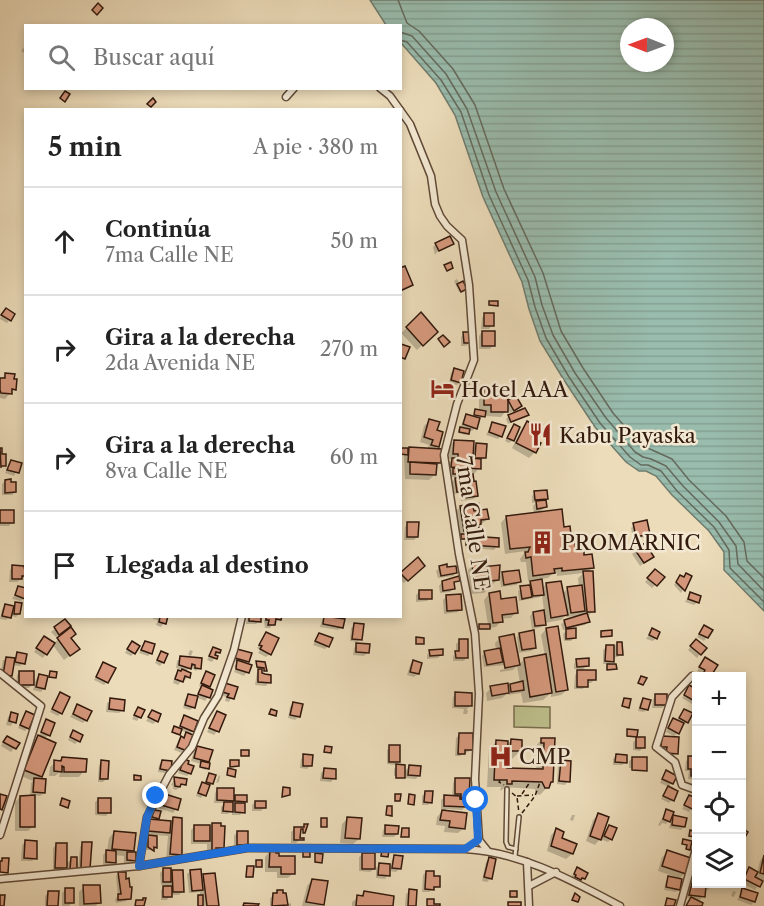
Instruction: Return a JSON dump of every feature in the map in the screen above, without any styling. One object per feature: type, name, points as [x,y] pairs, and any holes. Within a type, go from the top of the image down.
[{"type":"street","points":[[286,97],[292,90]]},
{"type":"street","name":"7ma Calle NE","points":[[382,90],[399,108]]},
{"type":"street","name":"7ma Calle NE","points":[[402,113],[410,124],[431,176],[435,204],[447,226],[462,240],[469,285],[474,360],[457,404],[444,454],[459,554],[475,634],[479,694],[475,779],[478,840]]},
{"type":"street","points":[[139,866],[147,817],[169,775],[192,747],[204,718],[218,696],[234,650],[242,618]]},
{"type":"street","points":[[0,674],[41,705],[0,835]]},
{"type":"street","points":[[692,676],[672,696],[656,747],[675,762],[682,785],[692,789]]},
{"type":"street","points":[[465,849],[478,840],[487,850]]},
{"type":"street","points":[[0,879],[139,866],[247,848],[465,849],[487,850],[556,872],[620,906]]},
{"type":"street","points":[[527,862],[529,906]]},
{"type":"street","points":[[680,906],[692,863]]},
{"type":"street","points":[[529,886],[556,872]]},
{"type":"lane","points":[[507,789],[506,842],[508,847],[516,849]]},
{"type":"lane","points":[[515,858],[519,817]]},
{"type":"path","points":[[517,797],[530,782]]},
{"type":"path","points":[[519,817],[535,796],[540,782]]},
{"type":"path","points":[[521,795],[535,796]]},
{"type":"green space","points":[[514,706],[550,707],[550,728],[514,727]]},
{"type":"water","points":[[370,0],[764,0],[764,611],[724,570],[724,552],[709,531],[656,476],[646,471],[639,471],[626,462],[595,427],[564,380],[540,341],[522,282],[483,197],[455,115],[436,83],[402,44],[402,24],[385,24]]},
{"type":"building","points":[[98,3],[103,8],[97,15],[92,10]]},
{"type":"building","points":[[65,91],[70,94],[65,102],[60,98]]},
{"type":"building","points":[[153,98],[156,102],[151,107],[147,104]]},
{"type":"building","points":[[450,236],[454,244],[439,251],[435,243]]},
{"type":"building","points":[[451,262],[453,268],[447,271],[444,265]]},
{"type":"building","points":[[405,266],[413,285],[402,290],[402,267]]},
{"type":"building","points":[[463,281],[467,289],[461,292],[457,284]]},
{"type":"building","points":[[489,301],[498,301],[498,306],[489,305]]},
{"type":"building","points":[[6,308],[15,314],[11,321],[1,315]]},
{"type":"building","points":[[421,312],[438,332],[423,346],[406,327]]},
{"type":"building","points":[[484,313],[494,313],[494,326],[484,326]]},
{"type":"building","points":[[482,331],[495,331],[495,346],[482,346]]},
{"type":"building","points":[[463,332],[471,332],[471,343],[464,343]]},
{"type":"building","points":[[443,335],[450,342],[444,347],[438,339]]},
{"type":"building","points":[[402,344],[410,347],[405,359],[402,358]]},
{"type":"building","points":[[454,368],[464,371],[461,383],[451,380]]},
{"type":"building","points":[[5,373],[15,374],[14,379],[17,379],[16,390],[12,389],[12,394],[1,393],[0,390],[0,378],[5,378]]},
{"type":"building","points":[[484,387],[508,387],[508,412],[491,412],[491,405],[484,405]]},
{"type":"building","points":[[516,396],[522,406],[514,411],[508,400]]},
{"type":"building","points":[[525,408],[529,415],[511,422],[508,415]]},
{"type":"building","points":[[475,409],[486,411],[485,417],[474,415]]},
{"type":"building","points":[[466,414],[480,418],[477,429],[463,424]]},
{"type":"building","points":[[429,419],[440,422],[437,430],[443,432],[439,447],[431,445],[433,440],[424,437]]},
{"type":"building","points":[[527,421],[540,428],[534,439],[541,443],[536,453],[516,443]]},
{"type":"building","points":[[492,422],[506,426],[502,437],[489,432]]},
{"type":"building","points":[[514,424],[520,427],[514,441],[507,438]]},
{"type":"building","points":[[460,427],[470,429],[469,434],[459,432]]},
{"type":"building","points":[[454,440],[474,441],[473,458],[481,459],[481,469],[451,467],[452,458],[458,458],[458,454],[453,454]]},
{"type":"building","points":[[476,443],[487,444],[486,458],[475,458]]},
{"type":"building","points":[[409,447],[442,449],[441,463],[408,462]]},
{"type":"building","points":[[0,448],[2,448],[2,454],[6,454],[6,466],[1,466],[1,468]]},
{"type":"building","points":[[402,448],[408,448],[408,455],[402,454]]},
{"type":"building","points":[[11,460],[22,463],[19,473],[7,470]]},
{"type":"building","points":[[410,462],[437,464],[436,475],[410,474]]},
{"type":"building","points":[[453,468],[467,468],[467,474],[453,474]]},
{"type":"building","points":[[473,474],[474,481],[461,483],[462,491],[457,492],[455,478]]},
{"type":"building","points":[[11,479],[11,482],[16,482],[16,492],[5,493],[5,480]]},
{"type":"building","points":[[476,481],[478,496],[464,498],[462,483]]},
{"type":"building","points":[[547,490],[548,499],[535,500],[534,491]]},
{"type":"building","points":[[546,500],[547,507],[537,509],[536,501]]},
{"type":"building","points":[[472,503],[474,511],[487,509],[489,519],[481,520],[479,528],[464,531],[460,506]]},
{"type":"building","name":"PROMARNIC","points":[[562,509],[564,527],[570,526],[571,535],[578,534],[579,542],[575,542],[576,551],[584,550],[584,555],[592,554],[594,568],[562,571],[562,568],[554,569],[555,573],[533,576],[531,557],[526,558],[525,552],[528,552],[530,547],[510,549],[506,516]]},
{"type":"building","points":[[0,510],[14,510],[14,523],[0,523]]},
{"type":"building","points":[[647,520],[650,534],[636,537],[633,523]]},
{"type":"building","points":[[407,522],[419,522],[418,537],[407,537]]},
{"type":"building","points":[[461,534],[468,534],[468,539],[461,539]]},
{"type":"building","points":[[470,536],[499,538],[499,547],[470,545]]},
{"type":"building","points":[[469,540],[474,542],[473,550],[468,550],[468,545],[466,545]]},
{"type":"building","points":[[645,543],[654,557],[644,563],[635,550]]},
{"type":"building","points":[[418,557],[425,566],[408,581],[402,575],[402,571]]},
{"type":"building","name":"PROMARNIC","points":[[481,563],[481,567],[500,565],[499,580],[490,581],[490,588],[475,590],[472,564]]},
{"type":"building","points":[[447,564],[447,567],[456,566],[457,573],[441,576],[439,566]]},
{"type":"building","points":[[12,565],[24,566],[22,579],[12,579]]},
{"type":"building","points":[[655,569],[665,577],[657,586],[647,578]]},
{"type":"building","points":[[519,570],[521,582],[504,585],[502,572]]},
{"type":"building","points":[[583,571],[593,571],[595,612],[587,612]]},
{"type":"building","points":[[686,573],[692,576],[685,591],[676,582],[680,575],[684,577]]},
{"type":"building","points":[[459,576],[460,581],[454,582],[455,589],[443,591],[442,581]]},
{"type":"building","points":[[542,579],[544,595],[533,596],[530,581]]},
{"type":"building","points":[[561,581],[568,615],[551,618],[546,583]]},
{"type":"building","points":[[530,585],[532,597],[522,599],[520,586]]},
{"type":"building","points":[[582,585],[585,611],[571,613],[567,587]]},
{"type":"building","points":[[18,586],[24,588],[24,599],[15,595]]},
{"type":"building","points":[[419,590],[432,590],[432,599],[419,599]]},
{"type":"building","points":[[500,591],[501,599],[516,597],[518,613],[502,615],[503,622],[493,623],[489,593]]},
{"type":"building","points":[[690,592],[701,596],[699,603],[688,599]]},
{"type":"building","points":[[461,594],[462,610],[447,611],[446,595]]},
{"type":"building","points":[[15,602],[22,603],[20,614],[14,614]]},
{"type":"building","points":[[5,604],[14,606],[11,618],[2,616]]},
{"type":"building","points":[[544,610],[546,625],[535,626],[533,612]]},
{"type":"building","points":[[587,613],[590,622],[566,628],[564,620]]},
{"type":"building","points":[[160,618],[168,618],[166,624],[159,622]]},
{"type":"building","points":[[249,618],[261,618],[261,622],[249,621]]},
{"type":"building","points":[[266,618],[282,618],[281,620],[276,619],[275,625],[268,625],[269,620]]},
{"type":"building","points":[[324,618],[345,619],[343,628],[323,624]]},
{"type":"building","points":[[65,619],[71,626],[59,635],[54,627]]},
{"type":"building","points":[[354,623],[364,624],[362,640],[352,639]]},
{"type":"building","points":[[479,624],[490,624],[490,629],[479,629]]},
{"type":"building","points":[[704,625],[713,630],[708,638],[699,634]]},
{"type":"building","points":[[558,626],[568,690],[556,692],[546,628]]},
{"type":"building","points":[[71,627],[76,634],[71,638],[80,649],[70,656],[57,638]]},
{"type":"building","points":[[576,628],[576,638],[566,639],[566,629]]},
{"type":"building","points":[[652,628],[660,632],[657,639],[649,635]]},
{"type":"building","points":[[534,630],[536,648],[522,650],[519,633]]},
{"type":"building","points":[[612,630],[612,636],[601,637],[601,631]]},
{"type":"building","points":[[266,632],[279,638],[271,655],[260,649],[262,646],[259,645]]},
{"type":"building","points":[[319,633],[333,638],[329,647],[315,641]]},
{"type":"building","points":[[514,634],[520,665],[505,668],[499,637]]},
{"type":"building","points":[[44,636],[55,643],[47,655],[36,648]]},
{"type":"building","points":[[416,637],[424,638],[424,644],[416,644]]},
{"type":"building","points":[[459,639],[468,639],[468,658],[456,658],[455,651],[459,651]]},
{"type":"building","points":[[696,639],[707,648],[701,655],[690,646]]},
{"type":"building","points":[[132,641],[140,646],[135,654],[127,649]]},
{"type":"building","points":[[145,641],[155,644],[152,654],[141,650]]},
{"type":"building","points":[[617,642],[622,642],[623,655],[617,655]]},
{"type":"building","points":[[356,643],[370,644],[369,653],[356,652]]},
{"type":"building","points":[[606,645],[614,645],[614,662],[605,661]]},
{"type":"building","points":[[213,647],[221,650],[220,653],[216,652],[217,659],[209,656]]},
{"type":"building","points":[[500,648],[503,662],[487,665],[484,651]]},
{"type":"building","points":[[237,649],[252,653],[249,662],[235,658]]},
{"type":"building","points":[[443,649],[443,655],[430,656],[429,650]]},
{"type":"building","points":[[161,651],[168,654],[164,663],[157,660]]},
{"type":"building","points":[[17,652],[27,654],[25,664],[15,662]]},
{"type":"building","points":[[546,654],[552,693],[530,697],[524,658]]},
{"type":"building","points":[[180,656],[202,658],[201,669],[195,668],[192,664],[191,669],[179,665]]},
{"type":"building","points":[[6,657],[15,658],[12,676],[3,675]]},
{"type":"building","points":[[705,657],[718,665],[714,672],[704,672],[705,670],[699,667]]},
{"type":"building","points":[[589,658],[589,666],[577,667],[576,659]]},
{"type":"building","points":[[237,660],[252,665],[249,673],[236,669]]},
{"type":"building","points":[[413,660],[422,663],[419,674],[410,672]]},
{"type":"building","points":[[256,661],[265,662],[267,671],[257,667]]},
{"type":"building","points":[[103,662],[116,668],[108,683],[96,677]]},
{"type":"building","points":[[607,664],[616,664],[617,669],[607,670]]},
{"type":"building","points":[[182,669],[191,673],[190,678],[185,676],[183,682],[175,679],[178,670]]},
{"type":"building","points":[[258,669],[262,669],[262,673],[271,675],[271,683],[258,682]]},
{"type":"building","points":[[577,670],[596,670],[596,680],[588,680],[588,687],[577,687]]},
{"type":"building","points":[[19,671],[34,671],[34,685],[19,685]]},
{"type":"building","points":[[50,671],[57,672],[56,678],[49,677]]},
{"type":"building","points":[[206,671],[215,675],[210,687],[201,683]]},
{"type":"building","points":[[39,674],[48,676],[45,689],[36,687]]},
{"type":"building","points":[[641,676],[647,678],[643,685],[638,683]]},
{"type":"building","points":[[523,681],[524,690],[511,692],[510,684]]},
{"type":"building","points":[[225,683],[238,687],[234,699],[222,692]]},
{"type":"building","points":[[508,683],[509,693],[492,696],[490,686]]},
{"type":"building","points":[[202,685],[213,690],[210,698],[198,694]]},
{"type":"building","points":[[689,685],[692,687],[692,700],[684,695]]},
{"type":"building","points":[[60,692],[70,697],[62,714],[52,709]]},
{"type":"building","points":[[455,692],[472,693],[472,706],[455,706]]},
{"type":"building","points":[[188,694],[198,696],[195,708],[185,705]]},
{"type":"building","points":[[655,694],[667,694],[667,705],[655,705]]},
{"type":"building","points":[[110,698],[125,700],[124,711],[109,709]]},
{"type":"building","points":[[624,698],[631,699],[629,708],[622,706]]},
{"type":"building","points":[[643,698],[651,700],[648,710],[640,708]]},
{"type":"building","points":[[293,702],[303,704],[300,717],[290,715]]},
{"type":"building","points":[[77,704],[92,711],[87,721],[73,714]]},
{"type":"building","points":[[138,707],[145,710],[141,718],[134,715]]},
{"type":"building","points":[[271,709],[277,711],[276,716],[269,714]]},
{"type":"building","points":[[684,709],[692,713],[688,723],[679,718]]},
{"type":"building","points":[[152,710],[161,714],[158,722],[148,717]]},
{"type":"building","points":[[26,711],[35,715],[29,729],[20,725]]},
{"type":"building","points":[[217,711],[226,715],[219,732],[209,728]]},
{"type":"building","points":[[11,712],[18,714],[16,723],[9,721]]},
{"type":"building","points":[[184,715],[198,721],[194,732],[180,726]]},
{"type":"building","points":[[673,718],[684,723],[679,734],[668,728]]},
{"type":"building","points":[[46,719],[55,723],[50,736],[41,732]]},
{"type":"building","points":[[174,726],[182,729],[180,735],[172,732]]},
{"type":"building","points":[[627,729],[638,730],[637,737],[627,736]]},
{"type":"building","points":[[73,730],[83,735],[80,742],[70,737]]},
{"type":"building","points":[[186,732],[193,735],[187,751],[177,747],[181,736],[184,738]]},
{"type":"building","points":[[459,733],[473,733],[473,750],[465,750],[465,754],[458,754]]},
{"type":"building","points":[[38,735],[56,743],[42,777],[24,770]]},
{"type":"building","points":[[7,736],[20,743],[16,749],[3,742]]},
{"type":"building","points":[[662,736],[679,737],[678,754],[666,753],[667,747],[661,747]]},
{"type":"building","points":[[636,737],[645,737],[645,748],[636,748]]},
{"type":"building","name":"CMP","points":[[541,738],[555,738],[553,782],[549,788],[545,788],[542,782],[512,781],[512,784],[507,784],[507,780],[494,780],[496,740],[508,741],[507,768],[543,769],[544,743],[541,743]]},
{"type":"building","points":[[511,739],[522,740],[522,751],[510,751]]},
{"type":"building","points":[[389,745],[400,745],[400,762],[389,762]]},
{"type":"building","points":[[197,746],[213,750],[209,762],[194,758]]},
{"type":"building","points":[[325,746],[332,747],[331,753],[324,752]]},
{"type":"building","points":[[241,750],[249,750],[249,756],[241,756]]},
{"type":"building","points":[[303,754],[313,755],[312,766],[303,766]]},
{"type":"building","points":[[616,754],[627,755],[627,763],[615,762]]},
{"type":"building","points":[[688,756],[692,756],[692,776],[691,769],[688,769]]},
{"type":"building","points":[[62,757],[87,759],[86,772],[64,772],[62,766],[62,772],[54,771],[54,760],[61,761]]},
{"type":"building","points":[[632,757],[647,757],[647,771],[632,770]]},
{"type":"building","points":[[184,759],[189,761],[188,764],[194,766],[191,774],[180,770]]},
{"type":"building","points":[[101,760],[109,761],[108,779],[100,779]]},
{"type":"building","points":[[162,760],[172,761],[171,771],[160,769]]},
{"type":"building","points":[[230,760],[239,760],[239,766],[230,767]]},
{"type":"building","points":[[561,760],[571,761],[570,782],[559,781]]},
{"type":"building","points":[[201,761],[210,763],[209,769],[200,767]]},
{"type":"building","points":[[396,764],[405,765],[405,778],[396,778]]},
{"type":"building","points":[[409,765],[421,766],[420,776],[408,775]]},
{"type":"building","points":[[228,768],[236,770],[235,777],[227,775]]},
{"type":"building","points":[[324,768],[336,769],[336,779],[323,778]]},
{"type":"building","points":[[666,770],[677,776],[673,784],[662,779]]},
{"type":"building","points":[[209,773],[216,775],[213,784],[206,782]]},
{"type":"building","points":[[134,775],[141,776],[141,780],[134,780]]},
{"type":"building","points":[[174,777],[187,779],[186,785],[175,786]]},
{"type":"building","points":[[34,778],[46,779],[45,793],[33,792]]},
{"type":"building","points":[[455,778],[470,778],[469,798],[461,798],[461,794],[455,794]]},
{"type":"building","points":[[202,782],[210,785],[206,796],[198,793]]},
{"type":"building","points":[[668,786],[678,791],[674,801],[663,796]]},
{"type":"building","points":[[283,787],[290,788],[290,795],[282,797]]},
{"type":"building","points":[[217,788],[234,788],[234,801],[217,800]]},
{"type":"building","points":[[425,791],[433,791],[432,803],[424,802]]},
{"type":"building","points":[[0,794],[7,796],[2,810],[0,809]]},
{"type":"building","points":[[165,794],[181,799],[178,810],[161,805]]},
{"type":"building","points":[[395,794],[401,794],[400,801],[395,801]]},
{"type":"building","points":[[409,794],[415,795],[414,805],[408,804]]},
{"type":"building","points":[[35,795],[35,827],[20,827],[20,796]]},
{"type":"building","points":[[235,795],[247,795],[247,802],[235,801]]},
{"type":"building","points":[[444,795],[460,796],[460,799],[467,800],[467,807],[444,806]]},
{"type":"building","points":[[689,795],[692,796],[692,809],[684,805]]},
{"type":"building","points":[[62,798],[70,801],[68,808],[60,805]]},
{"type":"building","points":[[98,798],[111,798],[111,813],[98,813]]},
{"type":"building","points":[[255,801],[266,801],[266,808],[255,808]]},
{"type":"building","points":[[224,802],[233,802],[233,812],[223,811]]},
{"type":"building","points":[[235,803],[245,803],[245,813],[235,812]]},
{"type":"building","points":[[387,806],[392,806],[392,816],[386,815]]},
{"type":"building","points":[[666,809],[674,812],[670,822],[663,819]]},
{"type":"building","points":[[154,810],[161,811],[159,819],[152,817]]},
{"type":"building","points":[[442,810],[467,813],[465,829],[449,827],[450,821],[440,820]]},
{"type":"building","points":[[598,813],[609,817],[601,840],[590,836]]},
{"type":"building","points":[[673,815],[687,818],[685,827],[672,825]]},
{"type":"building","points":[[173,817],[182,818],[182,855],[170,854]]},
{"type":"building","points":[[347,817],[362,818],[360,839],[345,838]]},
{"type":"building","points":[[321,818],[327,818],[327,827],[321,827]]},
{"type":"building","points":[[149,819],[171,821],[170,833],[148,831]]},
{"type":"building","points":[[212,823],[221,823],[221,826],[225,826],[224,848],[212,850]]},
{"type":"building","points":[[304,824],[308,824],[305,833],[301,829],[300,838],[304,840],[294,840],[294,827],[304,827]]},
{"type":"building","points":[[194,825],[210,825],[210,841],[194,841]]},
{"type":"building","points":[[385,825],[399,826],[398,834],[385,834]]},
{"type":"building","points":[[609,825],[617,828],[612,840],[604,836]]},
{"type":"building","points":[[402,828],[409,828],[409,837],[401,837]]},
{"type":"building","points":[[556,828],[564,832],[562,838],[577,844],[573,854],[551,846]]},
{"type":"building","points":[[114,831],[136,833],[134,851],[112,849]]},
{"type":"building","points":[[237,831],[248,831],[248,845],[237,845]]},
{"type":"building","points":[[148,835],[157,836],[157,848],[154,847],[154,851],[148,847]]},
{"type":"building","points":[[683,839],[692,841],[690,850],[686,849],[687,845],[682,844]]},
{"type":"building","points":[[25,840],[37,841],[37,859],[24,858]]},
{"type":"building","points":[[82,842],[92,842],[90,869],[81,868]]},
{"type":"building","points":[[56,843],[67,843],[67,868],[55,868]]},
{"type":"building","points":[[382,849],[389,850],[388,857],[381,856]]},
{"type":"building","points":[[106,850],[116,851],[116,863],[106,862]]},
{"type":"building","points":[[270,850],[276,850],[279,856],[295,856],[295,874],[281,874],[281,867],[269,867]]},
{"type":"building","points":[[303,850],[310,850],[310,857],[303,857]]},
{"type":"building","points":[[667,850],[691,858],[686,874],[662,866]]},
{"type":"building","points":[[127,852],[136,852],[136,861],[127,860]]},
{"type":"building","points":[[315,853],[323,854],[322,863],[315,862]]},
{"type":"building","points":[[362,853],[375,853],[375,869],[362,869]]},
{"type":"building","points":[[394,855],[403,856],[401,869],[392,868]]},
{"type":"building","points":[[764,855],[764,874],[760,873]]},
{"type":"building","points":[[71,857],[77,857],[77,870],[70,869]]},
{"type":"building","points":[[489,857],[496,859],[492,879],[484,877]]},
{"type":"building","points":[[2,858],[9,858],[8,873],[0,872]]},
{"type":"building","points":[[256,860],[262,860],[262,867],[256,867]]},
{"type":"building","points":[[379,863],[390,864],[390,876],[378,875]]},
{"type":"building","points":[[247,866],[254,866],[253,877],[246,877]]},
{"type":"building","points":[[577,867],[588,873],[585,879],[575,877]]},
{"type":"building","points":[[749,867],[758,872],[755,877],[763,881],[760,887],[746,880]]},
{"type":"building","points":[[163,868],[171,868],[171,882],[163,882]]},
{"type":"building","points":[[201,869],[203,890],[192,891],[190,870]]},
{"type":"building","points":[[172,870],[183,870],[184,892],[173,892]]},
{"type":"building","points":[[426,871],[434,871],[434,876],[440,876],[440,887],[434,887],[434,890],[425,889]]},
{"type":"building","points":[[118,872],[126,872],[126,879],[129,878],[130,887],[132,887],[131,899],[118,900],[118,894],[121,894]]},
{"type":"building","points":[[215,873],[219,906],[207,906],[203,874]]},
{"type":"building","points":[[668,876],[682,879],[680,890],[666,887]]},
{"type":"building","points":[[312,879],[328,881],[324,905],[306,902]]},
{"type":"building","points":[[692,883],[692,888],[706,888],[705,897],[689,895]]},
{"type":"building","points":[[83,885],[100,885],[101,903],[84,904]]},
{"type":"building","points":[[163,886],[172,886],[172,897],[163,897]]},
{"type":"building","points":[[65,888],[74,888],[74,903],[65,903]]},
{"type":"building","points":[[742,888],[758,893],[755,902],[740,897]]},
{"type":"building","points":[[409,889],[417,890],[416,906],[408,906]]},
{"type":"building","points":[[277,890],[283,890],[283,893],[286,893],[288,905],[272,906],[273,893],[277,893]]},
{"type":"building","points":[[48,891],[59,891],[58,906],[47,906]]},
{"type":"building","points":[[364,891],[394,896],[393,906],[356,906],[357,895],[363,896]]},
{"type":"building","points":[[510,891],[517,891],[517,897],[510,897]]},
{"type":"building","points":[[575,893],[580,897],[578,902],[572,900]]},
{"type":"building","points":[[0,895],[5,895],[4,906],[0,906]]},
{"type":"building","points":[[198,895],[203,895],[203,906],[198,906]]},
{"type":"building","points":[[691,897],[703,903],[702,906],[686,906]]},
{"type":"building","points":[[146,898],[144,906],[135,906],[136,900],[143,900]]},
{"type":"building","points":[[667,898],[676,900],[674,906],[665,906]]},
{"type":"building","points":[[427,899],[434,899],[434,904],[440,904],[440,906],[427,906]]},
{"type":"building","points":[[508,902],[521,902],[521,906],[508,906]]},
{"type":"building","points":[[244,903],[259,904],[258,906],[243,906]]},
{"type":"place","name":"Hotel AAA","points":[[443,389]]},
{"type":"place","name":"Kabu Payaska","points":[[541,435]]},
{"type":"place","name":"PROMARNIC","points":[[543,542]]},
{"type":"place","name":"CMP","points":[[501,756]]},
{"type":"route","points":[[156,796],[147,817],[139,866],[247,848],[465,849],[478,840],[476,800]]}]
